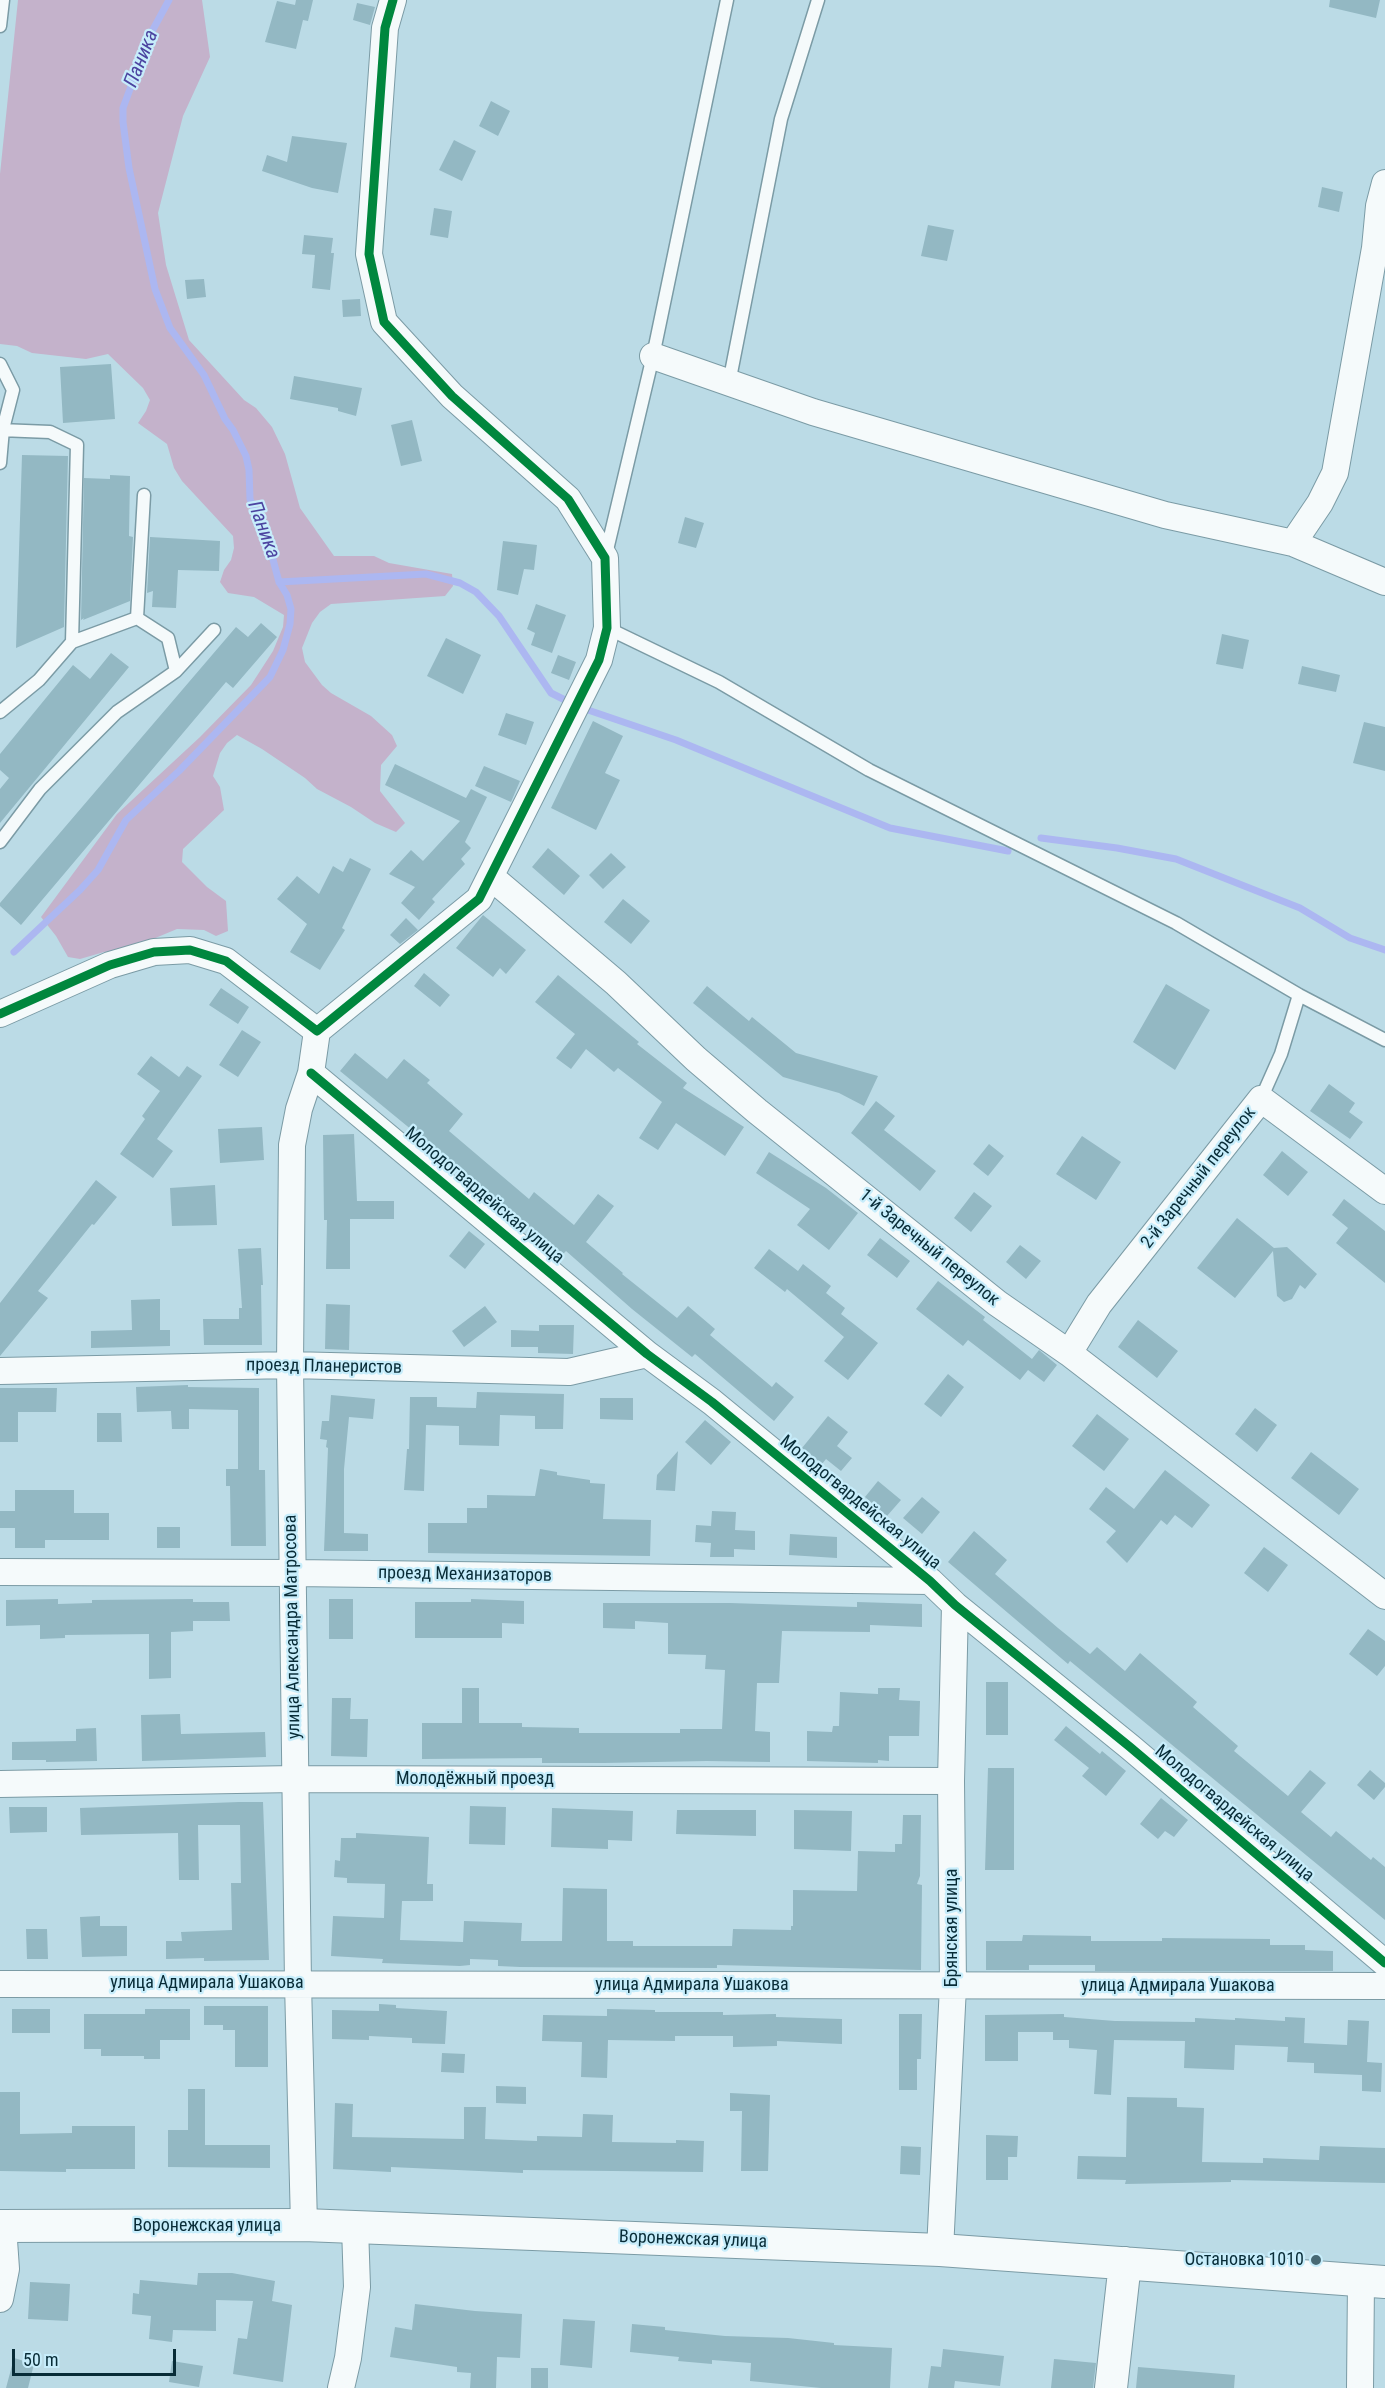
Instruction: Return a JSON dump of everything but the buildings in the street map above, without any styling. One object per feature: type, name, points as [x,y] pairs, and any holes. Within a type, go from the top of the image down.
[{"type":"street","points":[[0,1014],[110,965],[154,952],[190,950],[226,961],[317,1031],[479,899],[599,660],[607,628],[605,558],[568,499],[452,396],[384,322],[369,254],[385,28],[393,0]]},
{"type":"street","points":[[1293,543],[1320,503],[1335,473],[1380,249],[1379,206],[1385,183]]},
{"type":"street","points":[[653,356],[813,412],[1165,515],[1293,543],[1385,582]]},
{"type":"street","name":"1-й Заречный переулок","points":[[491,877],[615,983],[696,1059],[757,1111],[997,1303],[1069,1353],[1385,1596]]},
{"type":"street","name":"улица Александра Матросова","points":[[304,2225],[298,1983],[290,1365],[292,1145],[299,1109],[311,1073],[317,1031]]},
{"type":"street","name":"Молодогвардейская улица","points":[[311,1073],[647,1354],[712,1402],[930,1581],[955,1605],[1130,1747],[1385,1964]]},
{"type":"street","name":"2-й Заречный переулок","points":[[1069,1353],[1099,1304],[1261,1099],[1385,1191]]},
{"type":"street","name":"проезд Планеристов","points":[[0,1371],[290,1365],[569,1372],[647,1354]]},
{"type":"street","name":"проезд Механизаторов","points":[[0,1572],[294,1573],[930,1581]]},
{"type":"street","name":"Брянская улица","points":[[940,2250],[953,1986],[951,1781],[955,1605]]},
{"type":"street","name":"Молодёжный проезд","points":[[0,1784],[295,1779],[951,1781]]},
{"type":"street","name":"улица Адмирала Ушакова","points":[[0,1984],[1385,1986]]},
{"type":"street","name":"Воронежская улица","points":[[2,2226],[304,2225],[940,2250],[1373,2282]]},
{"type":"street","points":[[0,2299],[6,2269],[2,2226]]},
{"type":"street","points":[[341,2388],[348,2358],[357,2287],[355,2227]]},
{"type":"street","points":[[1111,2388],[1125,2263]]},
{"type":"street","points":[[1360,2388],[1373,2282]]},
{"type":"lane","points":[[0,27],[3,0]]},
{"type":"lane","points":[[605,558],[653,356],[727,0]]},
{"type":"lane","points":[[729,383],[781,119],[818,0]]},
{"type":"lane","points":[[0,364],[13,390],[2,430],[0,463]]},
{"type":"lane","points":[[2,430],[50,432],[77,445],[72,642]]},
{"type":"lane","points":[[137,618],[144,495]]},
{"type":"lane","points":[[0,712],[39,680],[72,642],[137,618]]},
{"type":"lane","points":[[137,618],[168,638],[176,671]]},
{"type":"lane","points":[[607,628],[719,682],[869,770],[1176,923],[1299,995],[1385,1041]]},
{"type":"lane","points":[[0,842],[39,789],[117,712],[176,671],[214,630]]},
{"type":"lane","points":[[1261,1099],[1281,1054],[1299,995]]},
{"type":"shaded area","points":[[18,0],[202,0],[210,57],[183,116],[158,213],[166,265],[189,340],[272,427],[285,454],[300,508],[334,556],[374,556],[389,563],[452,574],[453,586],[445,596],[331,604],[320,612],[312,623],[302,648],[305,662],[322,685],[331,693],[371,716],[392,735],[397,746],[381,765],[380,791],[405,823],[396,832],[375,823],[317,789],[305,778],[237,735],[220,753],[213,776],[220,787],[224,810],[183,849],[182,862],[207,887],[226,901],[228,931],[216,936],[204,930],[177,929],[129,949],[104,952],[80,959],[68,957],[56,936],[41,917],[117,814],[200,737],[251,685],[273,651],[283,627],[284,615],[254,597],[228,593],[220,582],[231,560],[234,548],[233,536],[182,481],[174,468],[167,444],[138,423],[150,400],[143,388],[108,354],[86,359],[32,353],[17,346],[0,344],[0,174]]},
{"type":"waterway","name":"Паника","points":[[14,952],[98,870],[126,820],[179,771],[270,677],[283,650],[290,624],[291,609],[287,595],[279,582],[271,552],[250,499],[246,456],[204,375],[170,328],[155,289],[129,168],[123,108],[150,35],[169,0]]},
{"type":"waterway","points":[[279,582],[426,574],[460,583],[476,592],[499,616],[551,693],[565,700]]},
{"type":"waterway","points":[[588,710],[676,740],[890,828],[1008,851]]},
{"type":"waterway","points":[[1041,838],[1117,848],[1176,859],[1300,908],[1350,938],[1385,950]]},
{"type":"cycle path","points":[[0,1014],[110,965],[154,952],[190,950],[226,961],[317,1031],[479,899],[599,660],[607,628],[605,558],[568,499],[452,396],[384,322],[369,254],[385,28],[393,0]]},
{"type":"cycle path","points":[[311,1073],[647,1354],[712,1402],[930,1581],[955,1605],[1130,1747],[1385,1963]]},
{"type":"place","name":"Остановка 1010","points":[[1316,2260]]}]
